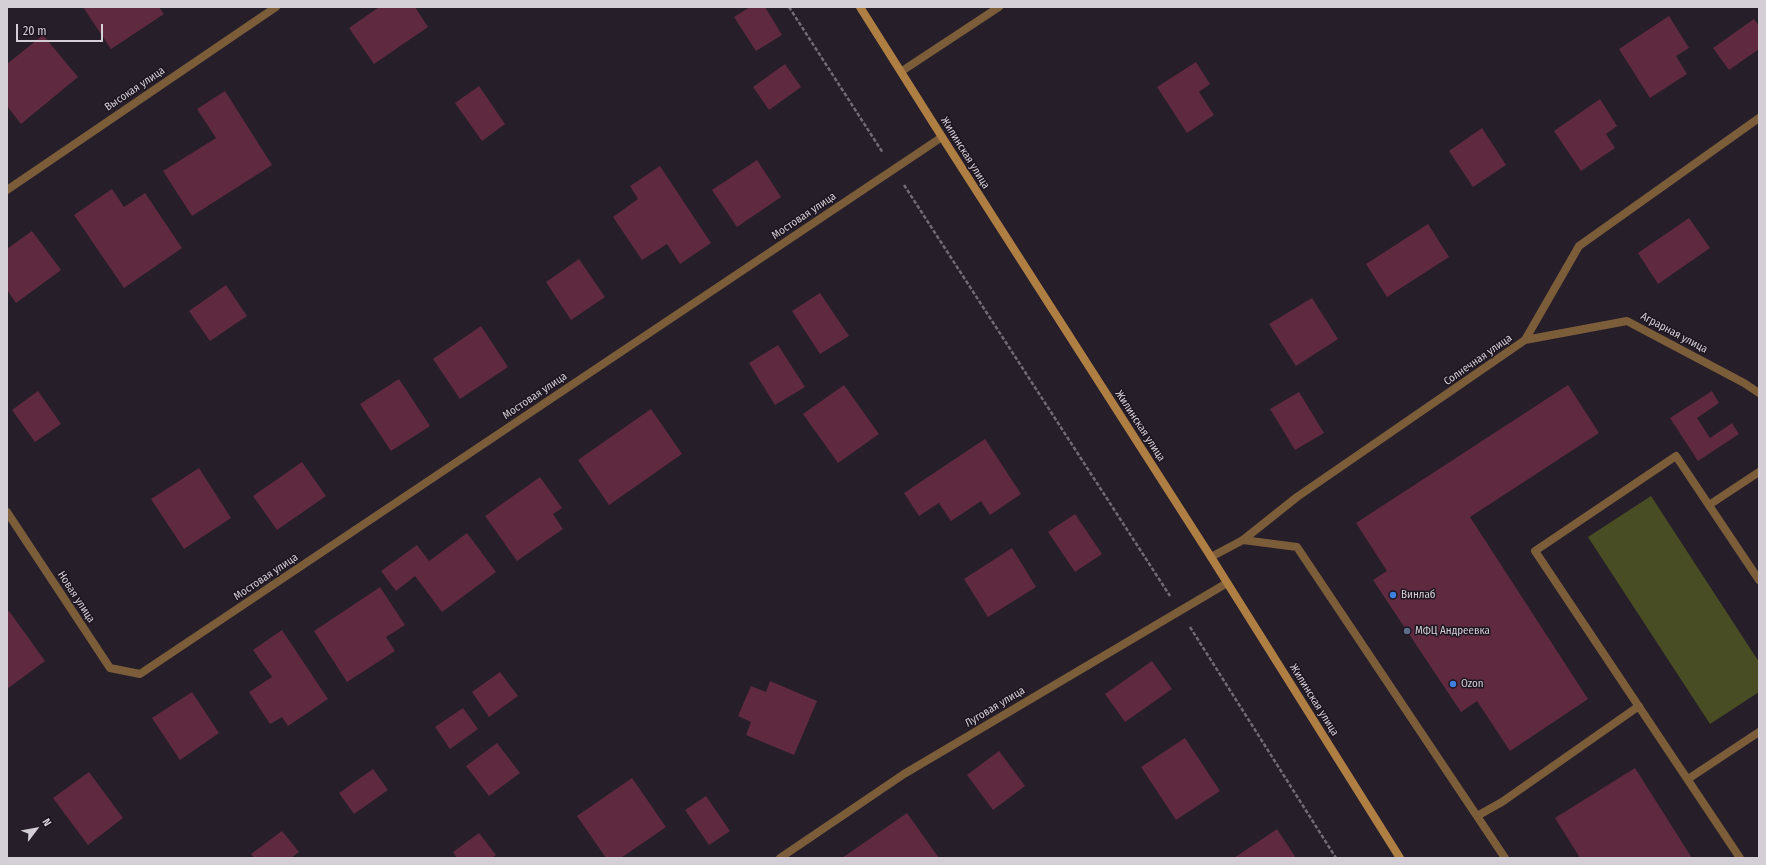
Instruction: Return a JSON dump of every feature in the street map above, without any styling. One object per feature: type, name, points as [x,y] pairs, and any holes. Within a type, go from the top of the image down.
[{"type":"main road","name":"Жилинская улица","points":[[860,7],[1227,583],[1400,858]]},
{"type":"street","name":"Высокая улица","points":[[7,190],[276,7]]},
{"type":"street","points":[[902,71],[999,7]]},
{"type":"street","name":"Солнечная улица","points":[[1211,558],[1243,540],[1297,497],[1525,340],[1579,246],[1759,118]]},
{"type":"street","name":"Мостовая улица","points":[[140,674],[942,137]]},
{"type":"street","name":"Аграрная улица","points":[[1525,340],[1627,321],[1744,383],[1759,393]]},
{"type":"street","points":[[1740,858],[1535,551],[1676,456],[1759,580]]},
{"type":"street","points":[[1709,506],[1759,472]]},
{"type":"street","name":"Новая улица","points":[[7,512],[110,668],[140,674]]},
{"type":"street","points":[[1243,540],[1297,547],[1505,858]]},
{"type":"street","name":"Луговая улица","points":[[780,858],[904,774],[1227,583]]},
{"type":"street","points":[[1477,816],[1502,802],[1639,706]]},
{"type":"street","points":[[1688,779],[1759,732]]},
{"type":"path","points":[[789,7],[1180,611],[1336,858]]},
{"type":"green space","points":[[1651,496],[1759,662],[1759,692],[1710,724],[1588,537]]},
{"type":"building","points":[[83,7],[159,7],[164,14],[111,49]]},
{"type":"building","points":[[379,7],[415,7],[428,27],[374,64],[349,28]]},
{"type":"building","points":[[750,7],[765,7],[782,35],[756,51],[734,17]]},
{"type":"building","points":[[1669,16],[1689,48],[1676,56],[1687,74],[1650,98],[1619,49]]},
{"type":"building","points":[[1754,19],[1759,26],[1759,49],[1729,70],[1713,48]]},
{"type":"building","points":[[43,35],[78,77],[21,124],[7,106],[7,64]]},
{"type":"building","points":[[1196,62],[1210,84],[1199,92],[1214,115],[1187,133],[1157,87]]},
{"type":"building","points":[[785,64],[801,87],[769,110],[753,87]]},
{"type":"building","points":[[479,86],[505,124],[482,141],[455,103]]},
{"type":"building","points":[[225,91],[272,165],[192,216],[163,171],[216,138],[197,109]]},
{"type":"building","points":[[1600,99],[1617,126],[1606,134],[1615,148],[1581,171],[1554,131]]},
{"type":"building","points":[[1482,128],[1506,165],[1473,187],[1449,151]]},
{"type":"building","points":[[757,160],[781,197],[737,227],[712,190]]},
{"type":"building","points":[[660,166],[711,243],[680,264],[667,244],[642,260],[613,217],[638,199],[630,186]]},
{"type":"building","points":[[112,189],[124,207],[145,193],[182,248],[124,288],[74,215]]},
{"type":"building","points":[[1689,218],[1710,248],[1658,284],[1638,253]]},
{"type":"building","points":[[1428,224],[1449,257],[1387,297],[1366,264]]},
{"type":"building","points":[[32,231],[61,270],[16,303],[7,290],[7,249]]},
{"type":"building","points":[[579,259],[605,297],[571,320],[546,282]]},
{"type":"building","points":[[226,285],[247,316],[210,341],[189,311]]},
{"type":"building","points":[[820,293],[849,336],[820,354],[792,311]]},
{"type":"building","points":[[1312,298],[1338,339],[1296,366],[1269,324]]},
{"type":"building","points":[[481,326],[508,367],[460,399],[433,359]]},
{"type":"building","points":[[778,345],[805,387],[775,405],[749,363]]},
{"type":"building","points":[[399,379],[430,426],[391,451],[360,404]]},
{"type":"building","points":[[844,385],[879,434],[838,463],[803,414]]},
{"type":"building","points":[[1568,385],[1599,433],[1470,517],[1588,699],[1510,751],[1477,701],[1461,712],[1373,580],[1387,571],[1356,523]]},
{"type":"building","points":[[38,391],[61,424],[35,442],[12,410]]},
{"type":"building","points":[[1712,391],[1719,403],[1697,418],[1710,438],[1732,423],[1739,434],[1698,461],[1670,418]]},
{"type":"building","points":[[1299,392],[1324,433],[1295,450],[1270,409]]},
{"type":"building","points":[[651,409],[682,454],[609,505],[578,460]]},
{"type":"building","points":[[985,439],[1021,494],[990,515],[981,501],[951,521],[939,503],[919,516],[904,493]]},
{"type":"building","points":[[302,462],[326,496],[277,530],[253,496]]},
{"type":"building","points":[[199,468],[231,518],[184,549],[151,499]]},
{"type":"building","points":[[540,477],[562,508],[553,514],[563,529],[517,561],[485,516]]},
{"type":"building","points":[[1075,514],[1102,554],[1075,572],[1048,532]]},
{"type":"building","points":[[467,533],[496,572],[442,612],[415,576],[396,591],[381,571],[417,545],[429,561]]},
{"type":"building","points":[[1012,548],[1036,587],[988,617],[964,579]]},
{"type":"building","points":[[380,587],[405,625],[386,637],[395,651],[347,682],[314,631]]},
{"type":"building","points":[[9,611],[45,661],[7,689],[7,612]]},
{"type":"building","points":[[282,630],[328,699],[288,726],[282,717],[270,724],[249,692],[272,677],[253,650]]},
{"type":"building","points":[[1152,661],[1172,689],[1125,722],[1105,694]]},
{"type":"building","points":[[500,672],[518,696],[489,717],[472,692]]},
{"type":"building","points":[[770,681],[817,701],[794,755],[746,735],[751,722],[738,716],[751,686],[766,692]]},
{"type":"building","points":[[192,692],[219,733],[180,760],[152,718]]},
{"type":"building","points":[[463,708],[478,729],[450,749],[435,727]]},
{"type":"building","points":[[1185,738],[1220,791],[1176,820],[1141,767]]},
{"type":"building","points":[[497,743],[520,773],[489,796],[466,766]]},
{"type":"building","points":[[999,751],[1025,786],[993,810],[967,775]]},
{"type":"building","points":[[1635,768],[1692,858],[1580,858],[1555,818]]},
{"type":"building","points":[[373,769],[388,790],[354,814],[339,793]]},
{"type":"building","points":[[89,772],[123,818],[88,845],[53,798]]},
{"type":"building","points":[[632,778],[666,827],[621,858],[606,858],[577,816]]},
{"type":"building","points":[[706,796],[730,831],[709,845],[685,810]]},
{"type":"building","points":[[907,813],[939,858],[842,858]]},
{"type":"building","points":[[1277,829],[1296,858],[1234,858]]},
{"type":"building","points":[[282,831],[299,852],[291,858],[254,858],[251,854]]},
{"type":"building","points":[[479,833],[496,855],[492,858],[457,858],[453,852]]},
{"type":"place","name":"Винлаб","points":[[1393,595]]},
{"type":"place","name":"МФЦ Андреевка","points":[[1407,631]]},
{"type":"place","name":"Ozon","points":[[1453,684]]}]
